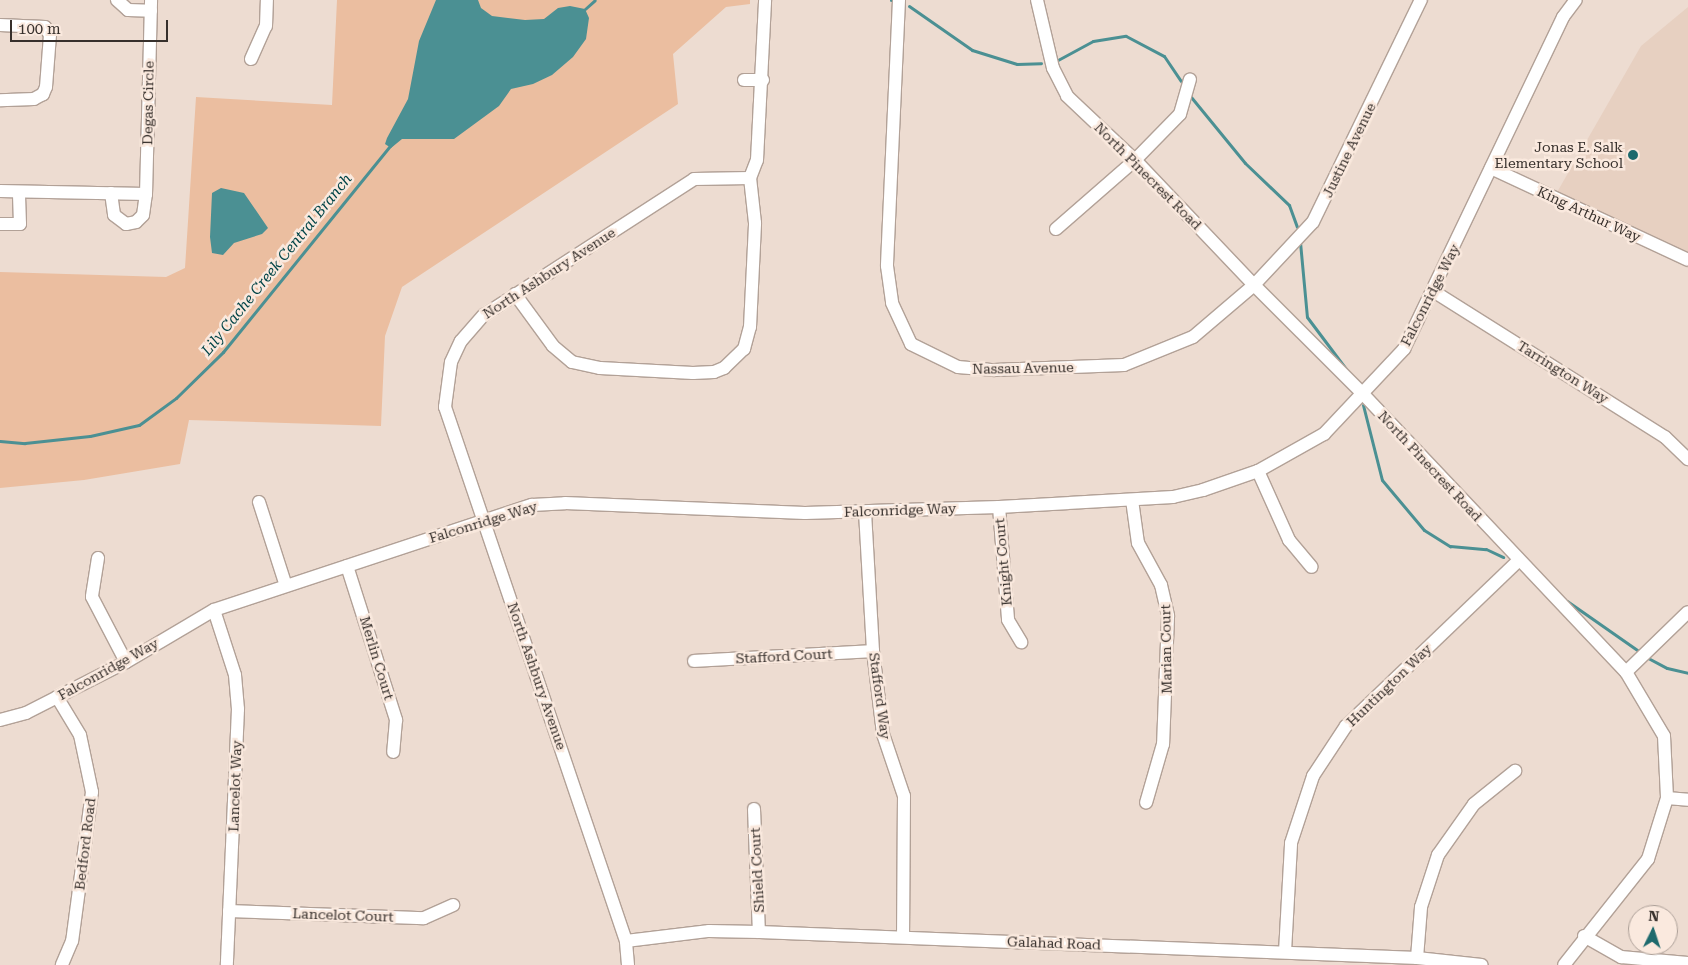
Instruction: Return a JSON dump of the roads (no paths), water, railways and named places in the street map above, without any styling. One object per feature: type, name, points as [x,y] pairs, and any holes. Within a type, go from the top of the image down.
[{"type":"street","name":"Degas Circle","points":[[111,194],[114,215],[126,224],[136,222],[143,214],[146,194],[151,6],[128,10],[117,0]]},
{"type":"street","points":[[251,59],[266,26],[267,0]]},
{"type":"street","points":[[514,294],[554,346],[572,362],[600,368],[693,373],[714,372],[724,368],[744,349],[750,327],[755,223],[750,178],[756,160],[763,80],[765,0]]},
{"type":"street","name":"Nassau Avenue","points":[[899,0],[887,276],[892,303],[911,344],[945,362],[969,369],[1124,365],[1194,337],[1254,285]]},
{"type":"street","name":"North Pinecrest Road","points":[[1037,0],[1053,68],[1067,96],[1135,160],[1254,285],[1364,395],[1518,561],[1626,672],[1664,736],[1667,798],[1648,859],[1584,936],[1564,965]]},
{"type":"street","name":"Justine Avenue","points":[[1254,285],[1313,222],[1421,0]]},
{"type":"street","name":"Falconridge Way","points":[[0,720],[26,713],[126,662],[214,610],[523,507],[550,503],[865,512],[998,507],[1132,500],[1196,492],[1258,471],[1324,434],[1364,395],[1404,349],[1434,291],[1563,16],[1576,0]]},
{"type":"street","points":[[0,25],[45,27],[50,34],[46,87],[43,94],[34,99],[0,100]]},
{"type":"street","points":[[1056,229],[1135,160],[1180,114],[1190,78]]},
{"type":"street","points":[[744,80],[763,80]]},
{"type":"street","name":"King Arthur Way","points":[[1491,168],[1688,260]]},
{"type":"street","name":"North Ashbury Avenue","points":[[628,965],[626,941],[445,407],[451,362],[461,340],[476,322],[514,294],[694,179],[750,178]]},
{"type":"street","points":[[0,192],[146,194]]},
{"type":"street","points":[[0,224],[20,224],[19,192]]},
{"type":"street","name":"Tarrington Way","points":[[1434,291],[1666,436],[1688,459]]},
{"type":"street","points":[[1258,471],[1289,540],[1312,567]]},
{"type":"street","name":"Marian Court","points":[[1132,500],[1138,543],[1161,585],[1168,616],[1164,744],[1146,803]]},
{"type":"street","points":[[259,502],[286,586]]},
{"type":"street","name":"Knight Court","points":[[998,507],[1008,620],[1021,642]]},
{"type":"street","name":"Stafford Way","points":[[865,512],[873,651],[883,734],[904,796],[903,938]]},
{"type":"street","points":[[98,558],[92,597],[126,662]]},
{"type":"street","name":"Huntington Way","points":[[1285,952],[1291,843],[1313,776],[1346,726],[1518,561]]},
{"type":"street","name":"Merlin Court","points":[[348,566],[396,720],[393,752]]},
{"type":"street","name":"Lancelot Way","points":[[214,610],[237,692],[227,965]]},
{"type":"street","points":[[1626,672],[1688,612]]},
{"type":"street","name":"Stafford Court","points":[[694,660],[873,651]]},
{"type":"street","name":"Bedford Road","points":[[57,697],[80,735],[92,792],[72,941],[62,965]]},
{"type":"street","points":[[1417,958],[1421,907],[1438,855],[1474,804],[1515,770]]},
{"type":"street","points":[[1667,798],[1688,800]]},
{"type":"street","name":"Shield Court","points":[[754,809],[759,932]]},
{"type":"street","name":"Lancelot Court","points":[[229,911],[424,918],[453,906]]},
{"type":"street","name":"Galahad Road","points":[[626,941],[709,931],[759,932],[1417,958],[1482,965]]},
{"type":"street","points":[[1584,936],[1621,957],[1688,964]]},
{"type":"water","points":[[436,0],[478,0],[481,8],[492,16],[525,20],[544,19],[558,8],[570,6],[585,9],[589,18],[586,39],[573,57],[552,75],[533,84],[511,89],[499,106],[454,139],[402,139],[391,148],[385,144],[408,99],[419,41]]},
{"type":"water","points":[[221,188],[244,193],[268,228],[262,234],[234,243],[223,255],[212,253],[210,237],[212,193]]},
{"type":"waterway","points":[[585,9],[595,0]]},
{"type":"waterway","points":[[909,6],[972,50],[1017,64],[1041,63]]},
{"type":"waterway","points":[[1056,61],[1093,41],[1126,36],[1164,56],[1181,81]]},
{"type":"waterway","points":[[1191,97],[1245,163],[1289,205],[1297,227]]},
{"type":"waterway","name":"Lily Cache Creek Central Branch","points":[[0,441],[25,443],[90,436],[139,425],[176,398],[223,352],[392,143]]},
{"type":"waterway","points":[[1300,242],[1307,317],[1349,373]]},
{"type":"waterway","points":[[1363,405],[1382,480],[1424,530],[1450,546],[1486,549],[1503,557]]},
{"type":"waterway","points":[[1567,601],[1640,652]]},
{"type":"waterway","points":[[1648,658],[1667,668],[1688,673]]},
{"type":"place","name":"Jonas E. Salk Elementary School","points":[[1633,155]]}]
